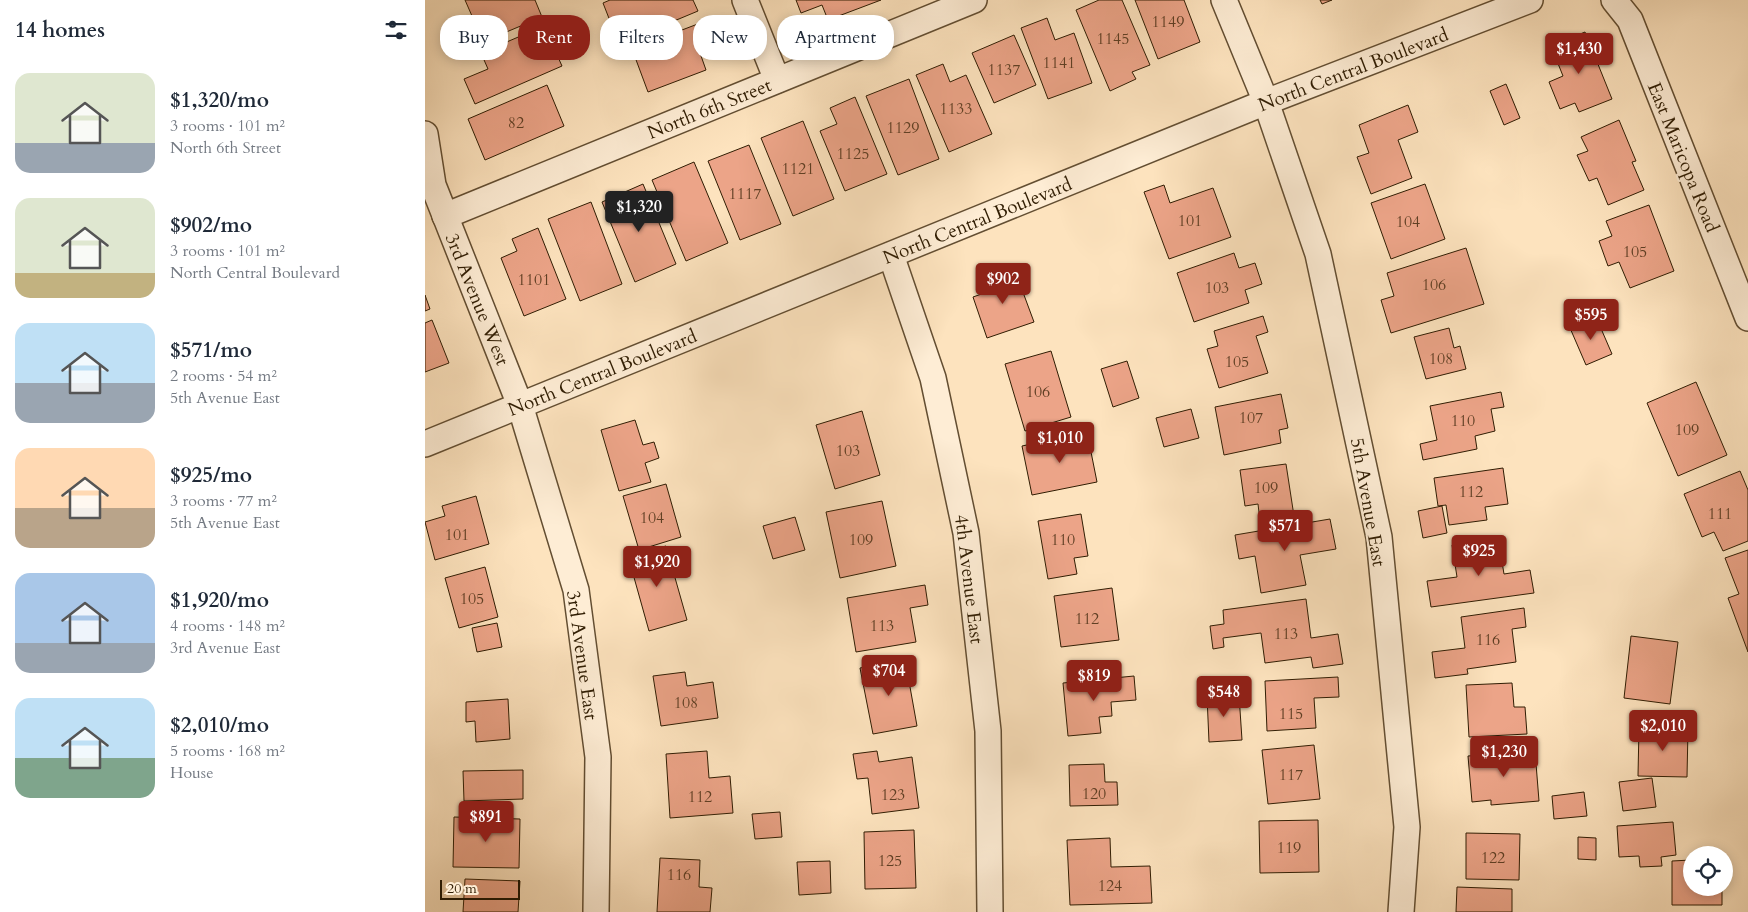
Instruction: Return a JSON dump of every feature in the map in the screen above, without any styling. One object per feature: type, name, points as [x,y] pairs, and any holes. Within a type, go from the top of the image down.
[{"type":"street","points":[[745,0],[777,80]]},
{"type":"street","name":"North 6th Street","points":[[445,216],[974,0]]},
{"type":"street","name":"5th Avenue East","points":[[1225,0],[1266,102],[1318,254],[1379,537],[1407,827],[1401,912]]},
{"type":"street","name":"North Central Boulevard","points":[[425,444],[1266,102],[1530,0]]},
{"type":"street","name":"East Maricopa Road","points":[[1614,0],[1630,20],[1748,318]]},
{"type":"street","name":"3rd Avenue West","points":[[425,134],[433,185],[520,405]]},
{"type":"street","name":"4th Avenue East","points":[[891,255],[933,378],[966,533],[987,731],[990,912]]},
{"type":"street","name":"3rd Avenue East","points":[[520,405],[576,590],[597,757],[597,912]]},
{"type":"building","points":[[465,0],[535,0],[541,15],[518,15],[518,27],[508,31],[508,15],[472,15]]},
{"type":"building","points":[[610,0],[693,0],[698,11],[683,17],[683,15],[608,15],[603,3]]},
{"type":"building","points":[[796,0],[881,0],[841,15],[826,15],[822,5],[801,13]]},
{"type":"building","points":[[1099,0],[1122,0],[1150,65],[1132,72],[1136,79],[1110,91],[1076,10]]},
{"type":"building","points":[[1135,0],[1184,0],[1200,42],[1158,59]]},
{"type":"building","points":[[1320,0],[1332,0],[1322,4]]},
{"type":"building","points":[[1047,18],[1055,40],[1074,33],[1092,83],[1048,99],[1021,28]]},
{"type":"building","points":[[693,26],[693,60],[702,60],[706,70],[648,92],[636,60],[683,60],[683,30]]},
{"type":"building","points":[[1585,32],[1612,99],[1579,112],[1575,103],[1560,109],[1549,82],[1563,76],[1551,46]]},
{"type":"building","points":[[1014,35],[1036,85],[994,103],[972,53]]},
{"type":"building","points":[[518,37],[518,60],[559,60],[562,66],[475,104],[464,79],[488,69],[484,60],[508,60],[508,41]]},
{"type":"building","points":[[943,64],[950,82],[966,75],[992,134],[949,152],[916,75]]},
{"type":"building","points":[[909,79],[939,159],[898,175],[866,96]]},
{"type":"building","points":[[1506,84],[1520,118],[1504,125],[1490,91]]},
{"type":"building","points":[[547,85],[564,126],[485,160],[468,119]]},
{"type":"building","points":[[855,97],[887,174],[845,191],[820,131],[837,124],[830,108]]},
{"type":"building","points":[[1408,105],[1418,132],[1398,140],[1412,178],[1371,194],[1357,157],[1369,153],[1359,125]]},
{"type":"building","points":[[1619,120],[1636,161],[1632,162],[1644,190],[1608,205],[1597,178],[1589,181],[1577,155],[1588,151],[1581,137]]},
{"type":"building","points":[[803,121],[834,199],[793,216],[761,138]]},
{"type":"building","points":[[749,145],[781,224],[740,240],[708,161]]},
{"type":"building","points":[[694,162],[728,243],[686,261],[652,180]]},
{"type":"building","points":[[643,184],[676,264],[635,282],[602,202]]},
{"type":"building","points":[[1425,184],[1445,239],[1391,259],[1371,203]]},
{"type":"building","points":[[1164,185],[1170,203],[1213,188],[1231,237],[1169,259],[1144,192]]},
{"type":"building","points":[[591,202],[622,284],[580,301],[548,219]]},
{"type":"building","points":[[1649,205],[1674,271],[1630,288],[1619,262],[1608,266],[1599,241],[1612,236],[1606,221]]},
{"type":"building","points":[[538,228],[566,299],[524,316],[501,258],[517,251],[512,239]]},
{"type":"building","points":[[1466,248],[1484,304],[1391,333],[1381,300],[1394,296],[1387,273]]},
{"type":"building","points":[[1234,253],[1239,268],[1255,263],[1262,284],[1245,290],[1249,303],[1194,322],[1177,273]]},
{"type":"building","points":[[1014,268],[1034,322],[987,338],[973,297],[990,291],[985,278]]},
{"type":"building","points":[[425,295],[430,309],[425,311]]},
{"type":"building","points":[[1263,316],[1268,332],[1256,336],[1268,373],[1219,388],[1207,349],[1218,346],[1214,331]]},
{"type":"building","points":[[1596,317],[1612,354],[1586,365],[1570,328]]},
{"type":"building","points":[[432,320],[449,363],[425,372],[425,323]]},
{"type":"building","points":[[1449,328],[1454,348],[1460,346],[1466,369],[1426,379],[1414,337]]},
{"type":"building","points":[[1051,351],[1071,417],[1025,431],[1005,364]]},
{"type":"building","points":[[1127,361],[1139,398],[1113,407],[1101,369]]},
{"type":"building","points":[[1696,382],[1727,455],[1678,476],[1647,403]]},
{"type":"building","points":[[1501,392],[1504,407],[1491,409],[1495,431],[1475,436],[1477,449],[1423,460],[1420,444],[1437,440],[1430,406]]},
{"type":"building","points":[[1281,394],[1288,428],[1279,430],[1281,443],[1224,455],[1215,407]]},
{"type":"building","points":[[1191,409],[1199,438],[1164,447],[1156,418]]},
{"type":"building","points":[[862,411],[880,475],[835,489],[816,425]]},
{"type":"building","points":[[635,420],[643,445],[654,442],[659,458],[645,463],[651,482],[619,491],[601,430]]},
{"type":"building","points":[[1087,432],[1097,482],[1032,495],[1022,446]]},
{"type":"building","points":[[1286,464],[1294,516],[1260,521],[1258,504],[1245,506],[1240,470]]},
{"type":"building","points":[[1503,468],[1508,504],[1485,507],[1487,520],[1449,525],[1446,505],[1438,506],[1434,478]]},
{"type":"building","points":[[1740,471],[1748,490],[1748,541],[1723,551],[1714,532],[1702,537],[1684,494]]},
{"type":"building","points":[[666,484],[681,537],[639,550],[623,496]]},
{"type":"building","points":[[476,496],[489,544],[435,560],[425,522],[445,516],[442,506]]},
{"type":"building","points":[[882,501],[896,566],[840,578],[826,512]]},
{"type":"building","points":[[1442,506],[1447,533],[1423,538],[1418,511]]},
{"type":"building","points":[[1081,514],[1088,556],[1074,558],[1077,574],[1048,579],[1038,521]]},
{"type":"building","points":[[795,517],[805,550],[773,559],[763,526]]},
{"type":"building","points":[[1330,519],[1336,549],[1300,555],[1306,585],[1261,593],[1255,556],[1239,559],[1235,535]]},
{"type":"building","points":[[1498,538],[1504,574],[1530,570],[1534,593],[1431,607],[1427,581],[1457,577],[1452,545]]},
{"type":"building","points":[[666,546],[687,620],[649,631],[628,556]]},
{"type":"building","points":[[1748,550],[1748,652],[1728,598],[1739,594],[1725,558]]},
{"type":"building","points":[[485,567],[498,617],[459,628],[445,578]]},
{"type":"building","points":[[925,585],[928,605],[910,608],[916,642],[856,652],[847,598]]},
{"type":"building","points":[[1112,588],[1119,640],[1061,647],[1054,596]]},
{"type":"building","points":[[1306,599],[1311,638],[1338,634],[1343,664],[1313,668],[1311,657],[1265,663],[1261,633],[1223,638],[1224,647],[1213,649],[1210,626],[1224,624],[1223,610]]},
{"type":"building","points":[[1524,608],[1526,627],[1512,629],[1516,662],[1467,669],[1468,674],[1435,678],[1432,652],[1465,648],[1461,617]]},
{"type":"building","points":[[497,623],[502,647],[477,652],[472,628]]},
{"type":"building","points":[[1631,636],[1678,642],[1670,704],[1624,698]]},
{"type":"building","points":[[905,659],[917,726],[873,734],[860,668]]},
{"type":"building","points":[[685,672],[687,686],[713,682],[718,718],[661,726],[653,676]]},
{"type":"building","points":[[1134,676],[1136,700],[1111,702],[1112,716],[1099,717],[1101,733],[1068,736],[1063,683]]},
{"type":"building","points":[[1338,677],[1339,697],[1314,698],[1316,728],[1267,731],[1265,681]]},
{"type":"building","points":[[1512,683],[1514,707],[1525,707],[1527,734],[1469,737],[1466,685]]},
{"type":"building","points":[[1239,695],[1242,740],[1209,742],[1207,696]]},
{"type":"building","points":[[508,699],[510,739],[476,742],[475,721],[466,722],[466,702]]},
{"type":"building","points":[[1639,728],[1688,729],[1687,777],[1638,776]]},
{"type":"building","points":[[1314,745],[1320,799],[1268,804],[1262,750]]},
{"type":"building","points":[[707,751],[709,778],[730,776],[733,813],[670,818],[666,754]]},
{"type":"building","points":[[877,751],[879,762],[912,757],[919,808],[872,814],[868,778],[857,779],[853,754]]},
{"type":"building","points":[[1535,751],[1539,801],[1491,805],[1491,800],[1472,802],[1468,756]]},
{"type":"building","points":[[1104,764],[1105,782],[1117,782],[1118,805],[1070,806],[1069,765]]},
{"type":"building","points":[[523,770],[523,799],[464,801],[463,771]]},
{"type":"building","points":[[1652,778],[1656,807],[1623,811],[1619,782]]},
{"type":"building","points":[[1584,792],[1587,816],[1554,819],[1552,796]]},
{"type":"building","points":[[780,812],[782,837],[755,839],[752,814]]},
{"type":"building","points":[[454,817],[520,819],[519,868],[453,867]]},
{"type":"building","points":[[1318,820],[1319,872],[1260,873],[1259,821]]},
{"type":"building","points":[[1673,822],[1676,855],[1661,857],[1662,866],[1640,867],[1639,856],[1619,857],[1617,826]]},
{"type":"building","points":[[914,830],[916,888],[865,889],[864,832]]},
{"type":"building","points":[[1466,833],[1520,834],[1519,880],[1466,879]]},
{"type":"building","points":[[1578,837],[1596,838],[1596,860],[1578,859]]},
{"type":"building","points":[[1110,838],[1111,867],[1150,866],[1152,903],[1070,905],[1067,840]]},
{"type":"building","points":[[660,858],[700,860],[699,887],[712,888],[710,912],[657,912]]},
{"type":"building","points":[[1683,860],[1683,896],[1722,896],[1722,905],[1672,905],[1672,861]]},
{"type":"building","points":[[830,861],[831,893],[799,895],[797,862]]},
{"type":"building","points":[[465,879],[520,881],[518,912],[463,912]]},
{"type":"building","points":[[1457,887],[1512,889],[1512,912],[1456,912]]}]
